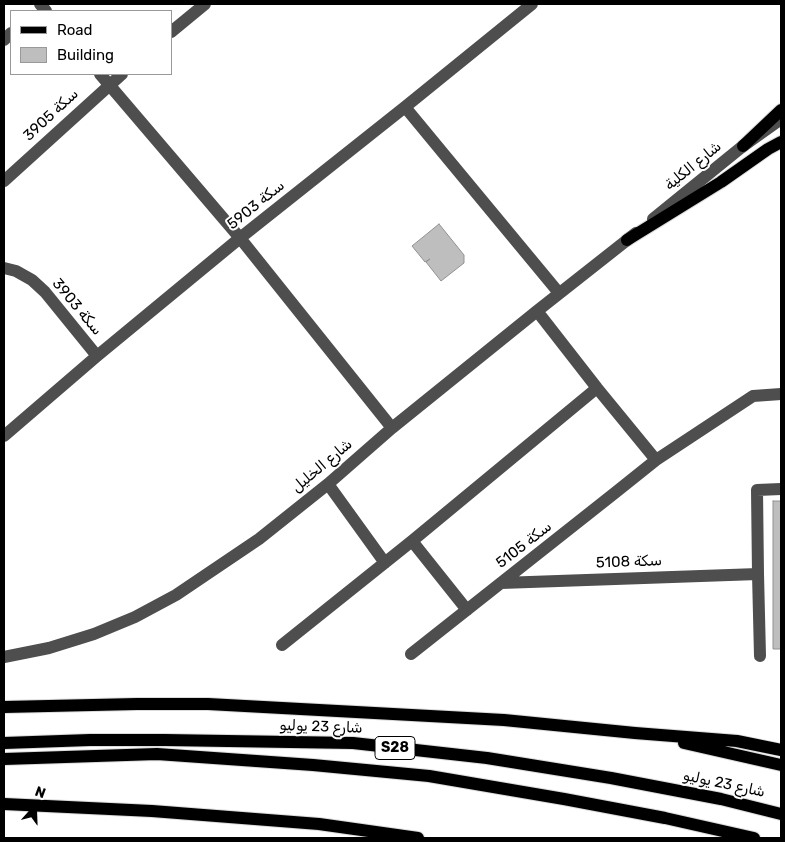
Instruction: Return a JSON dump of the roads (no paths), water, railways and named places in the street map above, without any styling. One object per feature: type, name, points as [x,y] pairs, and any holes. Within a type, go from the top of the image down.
[{"type":"main road","points":[[743,146],[781,110]]},
{"type":"main road","points":[[628,240],[781,142]]},
{"type":"main road","points":[[4,707],[208,704],[504,720],[737,741],[781,750]]},
{"type":"main road","points":[[635,733],[781,765]]},
{"type":"main road","name":"شارع 23 يوليو","points":[[4,743],[165,740],[353,743],[487,758],[611,778],[721,799],[781,814]]},
{"type":"main road","name":"S28","points":[[4,759],[157,754],[313,765],[429,776],[656,816],[754,838]]},
{"type":"main road","points":[[4,804],[152,811],[319,824],[418,838]]},
{"type":"street","points":[[172,31],[205,4]]},
{"type":"street","name":"سكة 5903","points":[[4,436],[97,356],[240,238],[532,4]]},
{"type":"street","points":[[101,75],[240,238],[392,428]]},
{"type":"street","name":"سكة 3905","points":[[4,181],[121,75]]},
{"type":"street","points":[[405,107],[560,293]]},
{"type":"street","name":"شارع الكلية","points":[[628,240],[743,146],[781,120]]},
{"type":"street","name":"شارع الخليل","points":[[4,657],[49,648],[94,634],[135,617],[176,595],[259,539],[328,484],[392,428],[628,240]]},
{"type":"street","name":"سكة 3903","points":[[4,268],[16,271],[32,280],[46,292],[97,356]]},
{"type":"street","points":[[537,311],[656,460]]},
{"type":"street","points":[[282,644],[385,563],[597,388]]},
{"type":"street","name":"سكة 5105","points":[[411,654],[656,460],[753,396],[781,394]]},
{"type":"street","points":[[328,484],[385,563]]},
{"type":"street","points":[[760,656],[757,490],[781,489]]},
{"type":"street","points":[[412,541],[467,610]]},
{"type":"street","name":"سكة 5108","points":[[501,583],[758,574]]}]
